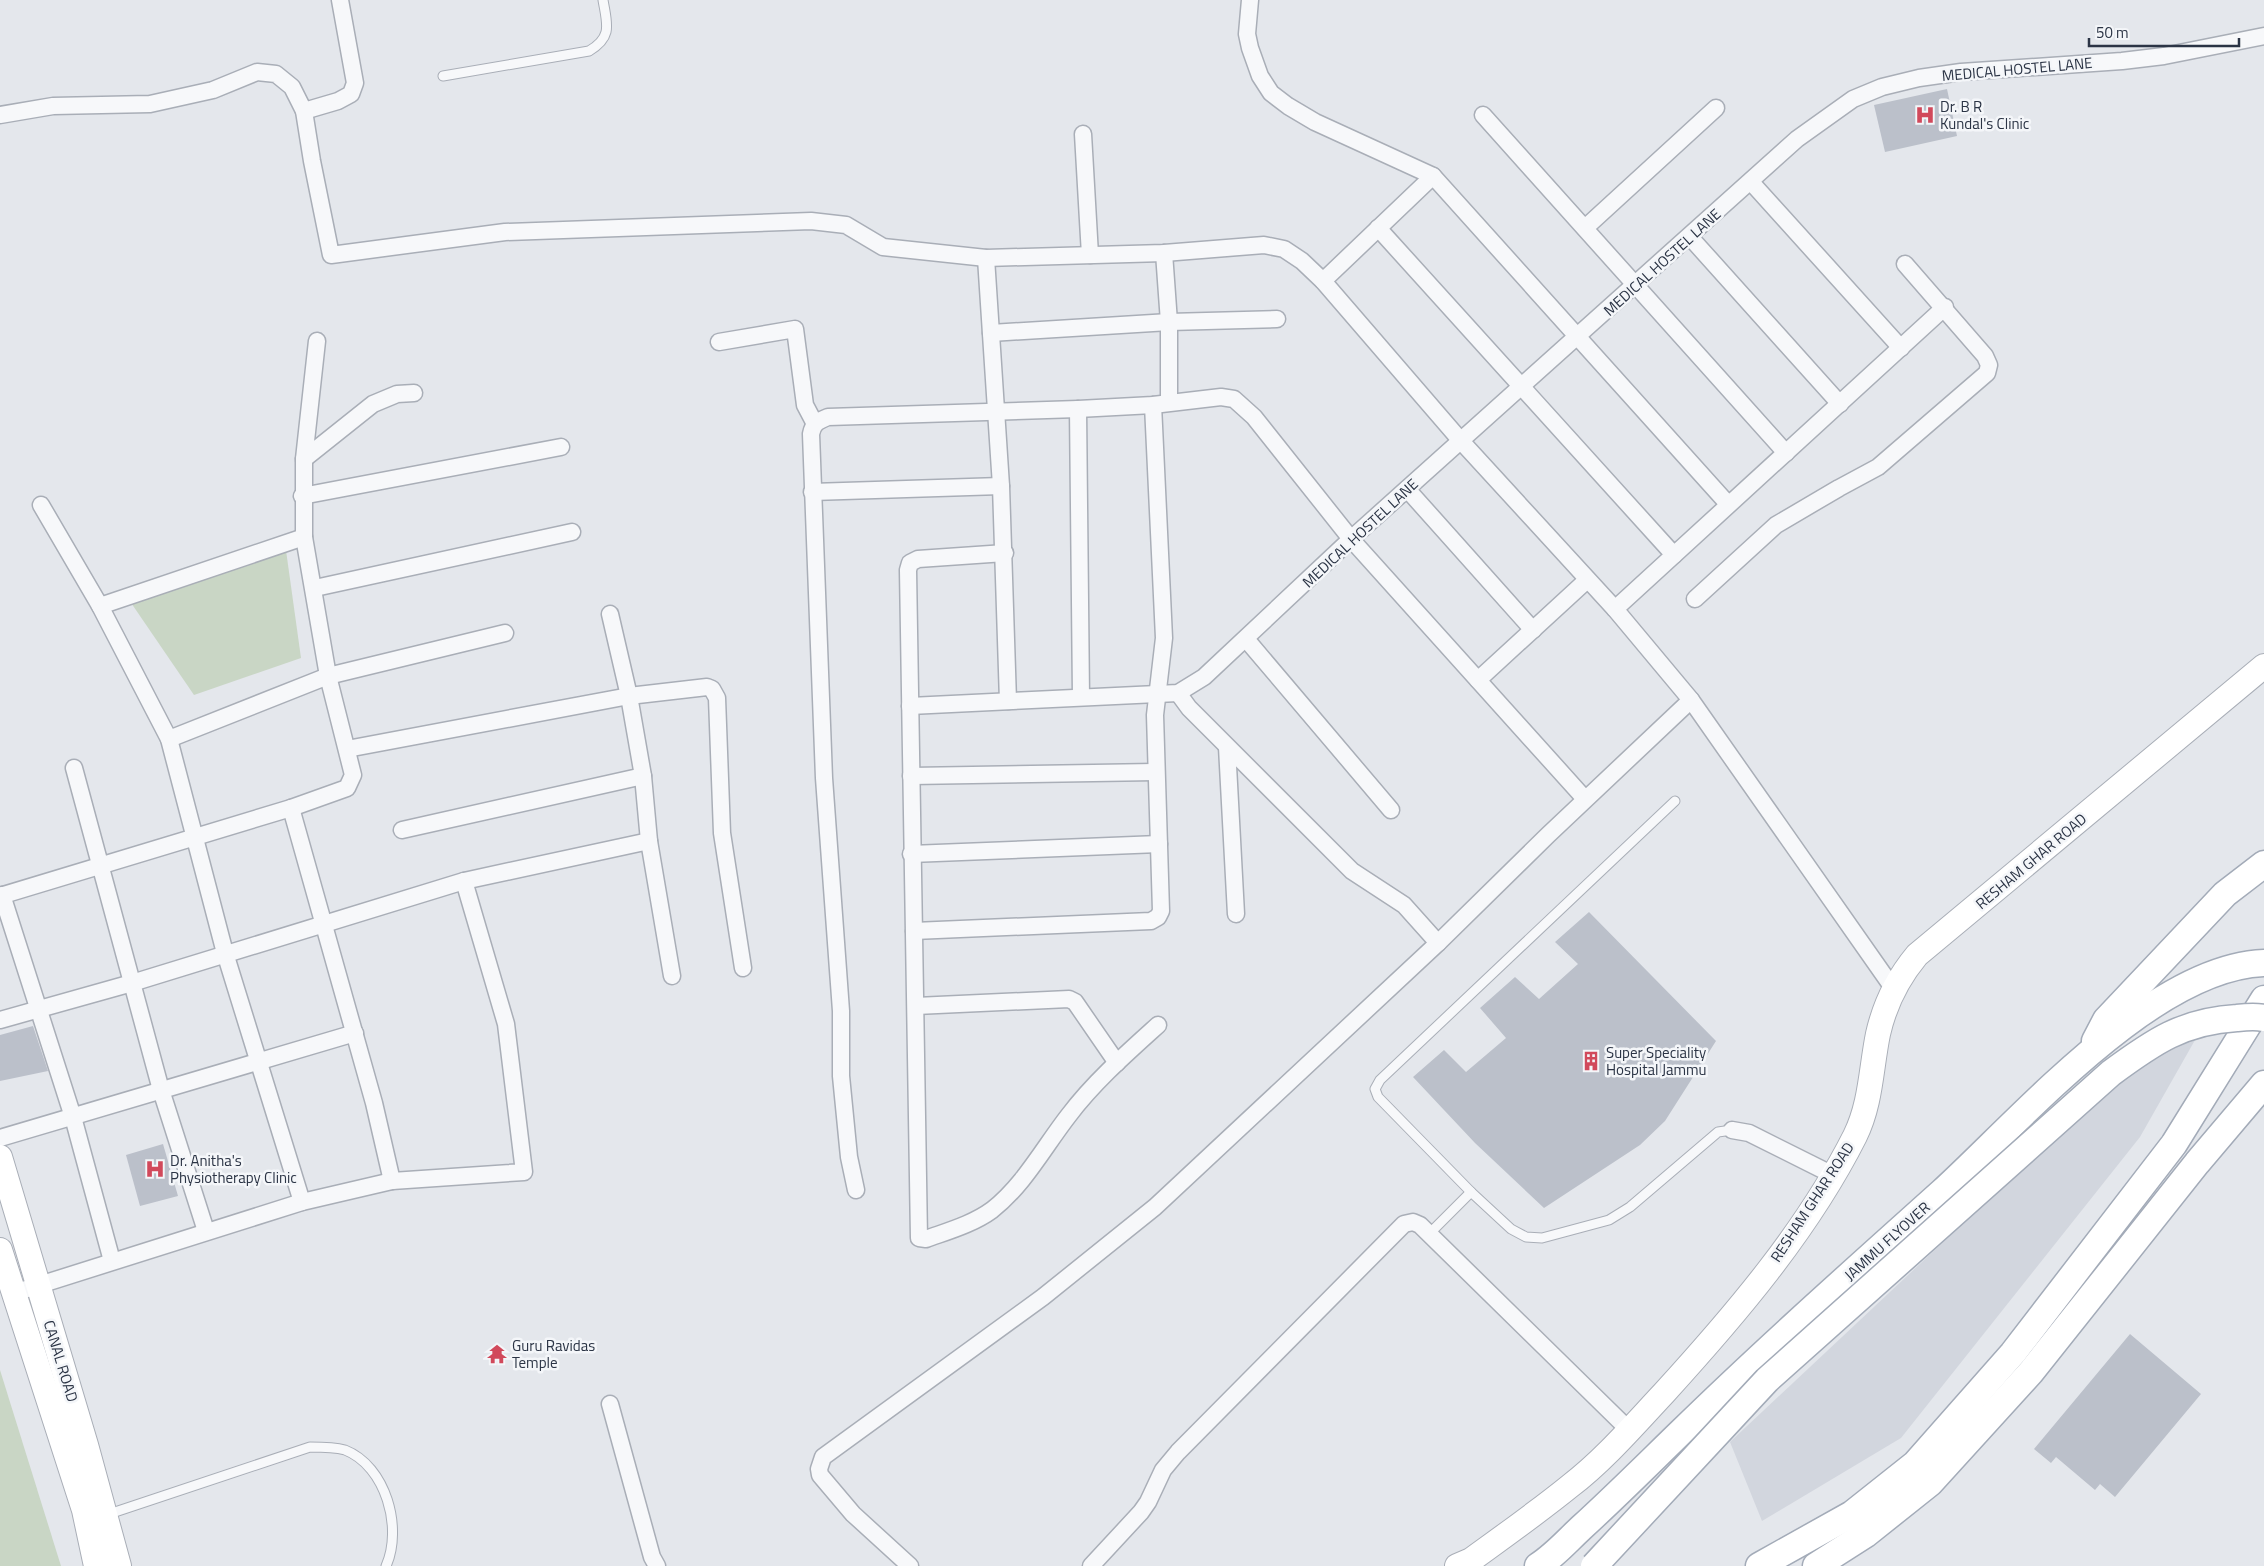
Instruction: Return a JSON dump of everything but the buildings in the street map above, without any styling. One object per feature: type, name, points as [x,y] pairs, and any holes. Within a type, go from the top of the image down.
[{"type":"main road","points":[[2089,1053],[2106,1020],[2225,894],[2264,864]]},
{"type":"main road","name":"JAMMU FLYOVER","points":[[1538,1566],[1609,1503],[1752,1362],[1944,1189],[2089,1053],[2136,1017],[2179,990],[2209,975],[2251,964],[2264,963]]},
{"type":"main road","points":[[1759,1566],[1852,1514],[1915,1464],[2013,1353],[2169,1151],[2264,999]]},
{"type":"main road","name":"JAMMU FLYOVER","points":[[1594,1566],[1767,1380],[2111,1073],[2154,1042],[2192,1025],[2216,1019],[2264,1018]]},
{"type":"main road","points":[[1816,1566],[1866,1534],[1930,1483],[2031,1372],[2197,1163],[2264,1084]]},
{"type":"street","points":[[304,111],[338,101],[351,94],[355,83],[340,0]]},
{"type":"street","points":[[1250,0],[1247,34],[1250,48],[1260,76],[1271,93],[1315,122],[1433,176],[1728,504]]},
{"type":"street","name":"MEDICAL HOSTEL LANE","points":[[910,706],[1081,696],[1178,693],[1204,677],[1351,539],[1690,238],[1797,139],[1853,99],[1882,86],[1961,72],[2122,61],[2164,56],[2264,36]]},
{"type":"street","points":[[0,115],[53,106],[150,104],[213,90],[256,72],[276,74],[285,80],[304,111],[331,255],[505,232],[811,221],[846,225],[883,247],[986,258],[1164,253],[1264,245],[1284,249],[1302,261],[1323,281],[1461,441],[1615,609],[1691,700],[1893,988]]},
{"type":"street","points":[[1585,228],[1716,108]]},
{"type":"street","points":[[1483,115],[1786,453]]},
{"type":"street","points":[[1083,134],[1090,255]]},
{"type":"street","points":[[1323,281],[1433,176]]},
{"type":"street","points":[[1751,182],[1901,348]]},
{"type":"street","points":[[1378,228],[1674,555]]},
{"type":"street","points":[[1690,238],[1840,404]]},
{"type":"street","points":[[1164,253],[1169,322],[1169,402]]},
{"type":"street","points":[[986,258],[1005,553],[1008,700]]},
{"type":"street","points":[[1695,599],[1776,525],[1878,467],[1987,374],[1989,361],[1945,307],[1905,264]]},
{"type":"street","points":[[1615,609],[1945,307]]},
{"type":"street","points":[[991,333],[1169,322],[1277,319]]},
{"type":"street","points":[[720,342],[795,329],[806,405],[814,424],[811,434],[812,492],[824,778],[841,1011],[841,1076],[849,1157],[856,1190]]},
{"type":"street","points":[[112,1261],[73,1117],[1,896],[292,808],[347,788],[353,775],[328,676],[315,588],[304,537],[302,496],[304,459],[317,341]]},
{"type":"street","points":[[304,459],[373,404],[397,394],[414,393]]},
{"type":"street","points":[[814,424],[828,417],[1078,410],[1153,405],[1221,397],[1234,399],[1243,406],[1351,539],[1585,799]]},
{"type":"street","points":[[914,931],[1151,921],[1158,917],[1161,911],[1155,772],[1155,715],[1164,638],[1153,405]]},
{"type":"street","points":[[1078,410],[1081,696]]},
{"type":"street","points":[[302,496],[561,448]]},
{"type":"street","points":[[812,492],[1001,486]]},
{"type":"street","points":[[1407,489],[1533,630]]},
{"type":"street","points":[[41,505],[100,606],[169,739],[193,838],[225,953],[302,1202]]},
{"type":"street","points":[[315,588],[572,532]]},
{"type":"street","points":[[100,606],[304,537]]},
{"type":"street","points":[[1005,553],[918,559],[910,562],[908,570],[911,854],[916,1006],[919,1238],[922,1239],[969,1223],[992,1210],[1012,1192],[1070,1114],[1117,1064],[1158,1025]]},
{"type":"street","points":[[1478,680],[1587,580]]},
{"type":"street","points":[[610,614],[629,696],[643,776],[649,841],[672,976]]},
{"type":"street","points":[[169,739],[328,676],[505,633]]},
{"type":"street","points":[[1246,639],[1391,810]]},
{"type":"street","name":"RESHAM GHAR ROAD","points":[[1457,1566],[1470,1560],[1572,1485],[1629,1430],[1728,1323],[1803,1221],[1833,1175],[1856,1133],[1866,1106],[1878,1034],[1893,988],[1917,955],[2264,666]]},
{"type":"street","points":[[348,750],[629,696],[707,687],[715,693],[722,832],[743,968]]},
{"type":"street","points":[[1178,693],[1189,708],[1227,747],[1352,871],[1404,905],[1438,944]]},
{"type":"street","points":[[910,1566],[852,1514],[820,1475],[819,1469],[823,1457],[1043,1296],[1127,1230],[1275,1097],[1438,944],[1585,799],[1691,700]]},
{"type":"street","points":[[1227,747],[1236,914]]},
{"type":"street","points":[[74,768],[161,1090],[206,1231]]},
{"type":"street","points":[[911,776],[1155,772]]},
{"type":"street","points":[[402,830],[643,776]]},
{"type":"street","points":[[292,808],[323,925],[355,1034],[392,1181]]},
{"type":"street","points":[[0,1020],[132,983],[464,881],[649,841]]},
{"type":"street","points":[[911,854],[1159,844]]},
{"type":"street","points":[[14,1293],[38,1287],[112,1261],[302,1202],[392,1181],[524,1172],[506,1024],[464,881]]},
{"type":"street","points":[[916,1006],[1069,999],[1076,1002],[1117,1064]]},
{"type":"street","points":[[0,1138],[355,1034]]},
{"type":"street","points":[[1732,1130],[1749,1133],[1833,1175]]},
{"type":"street","name":"CANAL ROAD","points":[[0,1157],[119,1566]]},
{"type":"street","points":[[1091,1566],[1141,1512],[1163,1470],[1178,1452],[1404,1224],[1413,1222],[1429,1234],[1629,1430]]},
{"type":"street","name":"CANAL ROAD","points":[[0,1250],[84,1510],[96,1566]]},
{"type":"street","points":[[610,1404],[652,1557],[657,1566]]},
{"type":"lane","points":[[443,76],[589,51],[600,45],[606,36],[607,24],[603,0]]},
{"type":"lane","points":[[1675,801],[1380,1080],[1375,1089],[1378,1097],[1471,1192],[1511,1229],[1526,1237],[1542,1238],[1609,1220],[1630,1207],[1718,1132],[1732,1130]]},
{"type":"lane","points":[[1429,1234],[1471,1192]]},
{"type":"lane","points":[[106,1516],[310,1448],[344,1450],[356,1456],[368,1467],[384,1492],[391,1514],[393,1539],[386,1566]]},
{"type":"shaded area","points":[[2203,1026],[2140,1137],[1901,1438],[1762,1521],[1730,1442],[2116,1080]]},
{"type":"green space","points":[[284,536],[301,658],[194,695],[125,594]]},
{"type":"green space","points":[[0,1370],[61,1566],[0,1566]]},
{"type":"place","name":"Dr. B R Kundal's Clinic","points":[[1925,115]]},
{"type":"place","name":"Super Speciality Hospital Jammu","points":[[1591,1061]]},
{"type":"place","name":"Dr. Anitha's Physiotherapy Clinic","points":[[155,1169]]},
{"type":"place","name":"Guru Ravidas Temple","points":[[497,1354]]}]
